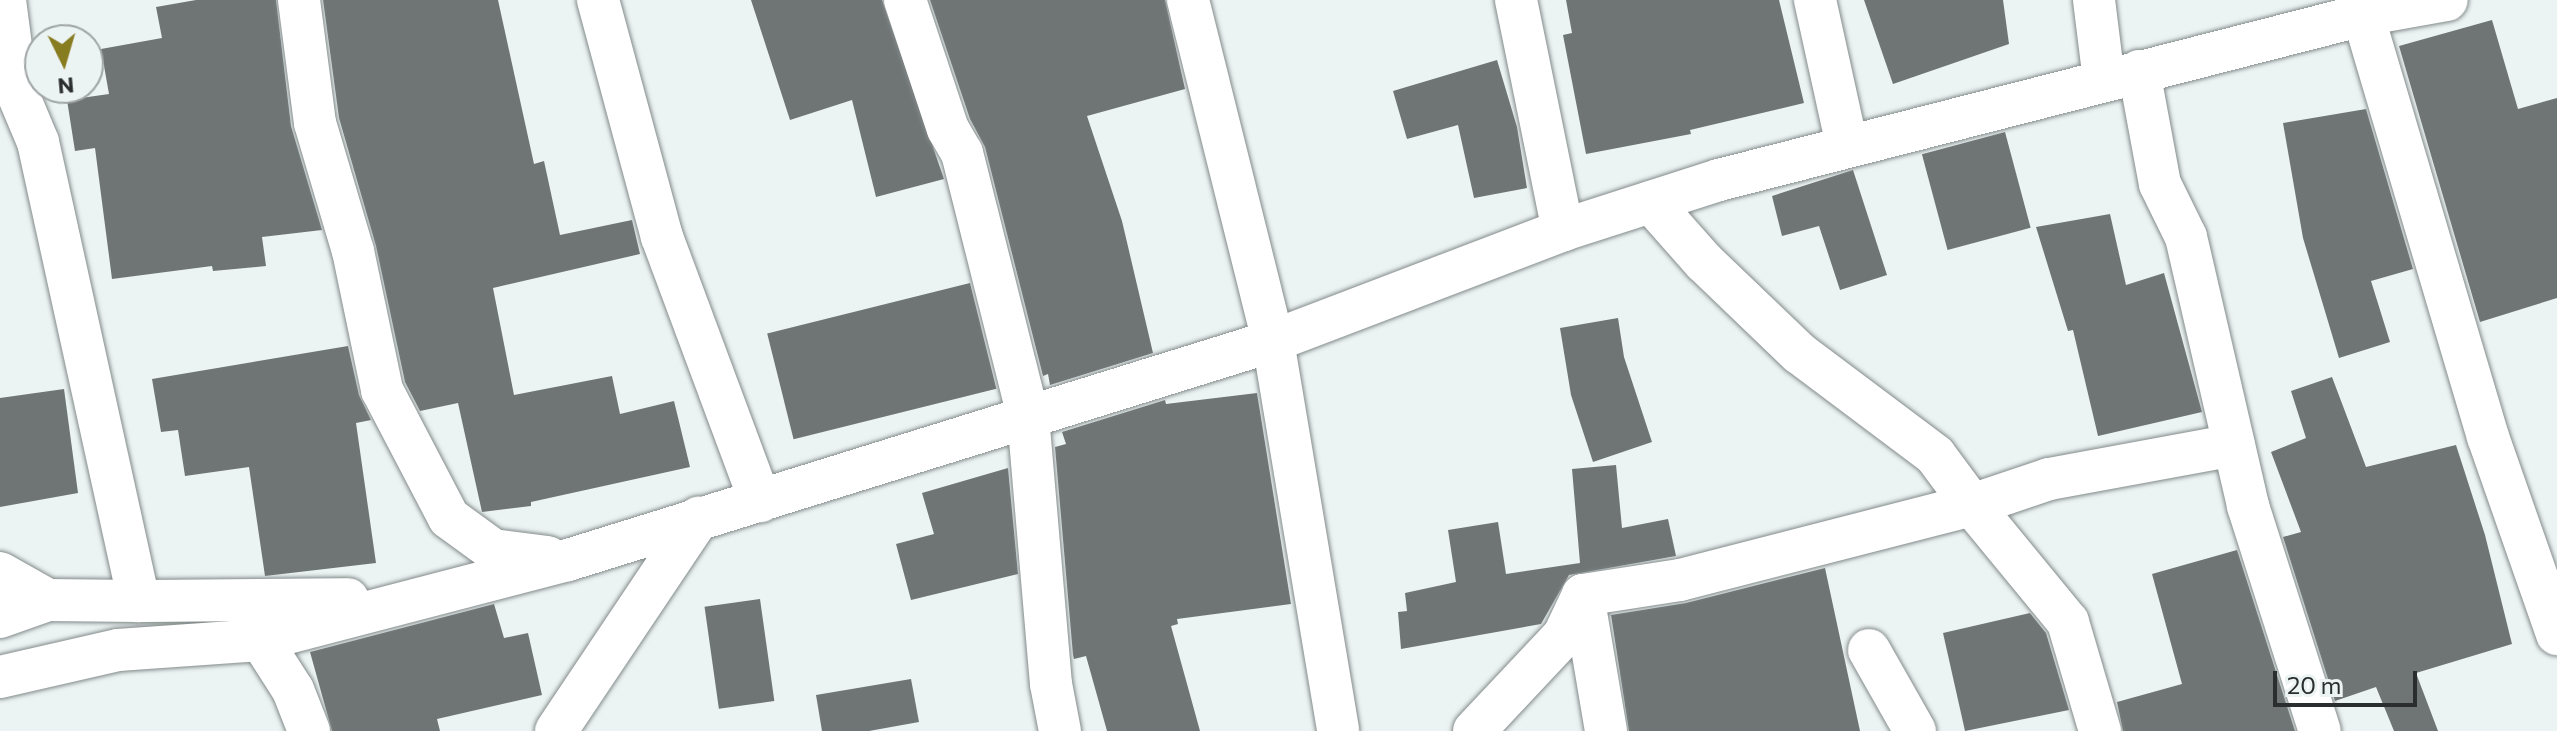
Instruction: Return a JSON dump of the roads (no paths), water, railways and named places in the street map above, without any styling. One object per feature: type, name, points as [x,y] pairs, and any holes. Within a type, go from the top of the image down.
[{"type":"street","points":[[5,0],[17,92],[38,142],[139,601]]},
{"type":"street","points":[[299,0],[315,123],[353,251],[382,390],[413,458],[449,518],[493,550],[568,560]]},
{"type":"street","points":[[598,0],[662,237],[760,501]]},
{"type":"street","points":[[905,0],[948,129],[962,153],[1028,416],[1051,684],[1060,731]]},
{"type":"street","points":[[1188,0],[1273,341],[1338,731]]},
{"type":"street","points":[[1516,0],[1563,230]]},
{"type":"street","points":[[1815,0],[1847,145]]},
{"type":"street","points":[[2094,0],[2160,184],[2186,237],[2248,506],[2320,731]]},
{"type":"street","points":[[0,677],[118,650],[261,640],[568,560],[1273,341],[1563,230],[1651,202],[1847,145],[2363,15],[2443,0]]},
{"type":"street","points":[[2363,15],[2488,437],[2557,634]]},
{"type":"street","points":[[1651,202],[1704,262],[1799,353],[1935,455],[2068,622],[2090,727]]},
{"type":"street","points":[[1583,595],[1680,580],[1972,505],[2049,479],[2234,445]]},
{"type":"street","points":[[556,731],[699,517]]},
{"type":"street","points":[[0,573],[48,600]]},
{"type":"street","points":[[0,617],[48,600],[268,603],[440,594]]},
{"type":"street","points":[[1474,731],[1564,635],[1583,595]]},
{"type":"street","points":[[1583,595],[1606,731]]},
{"type":"street","points":[[261,640],[293,690],[309,731]]},
{"type":"street","points":[[1869,650],[1915,731]]}]
